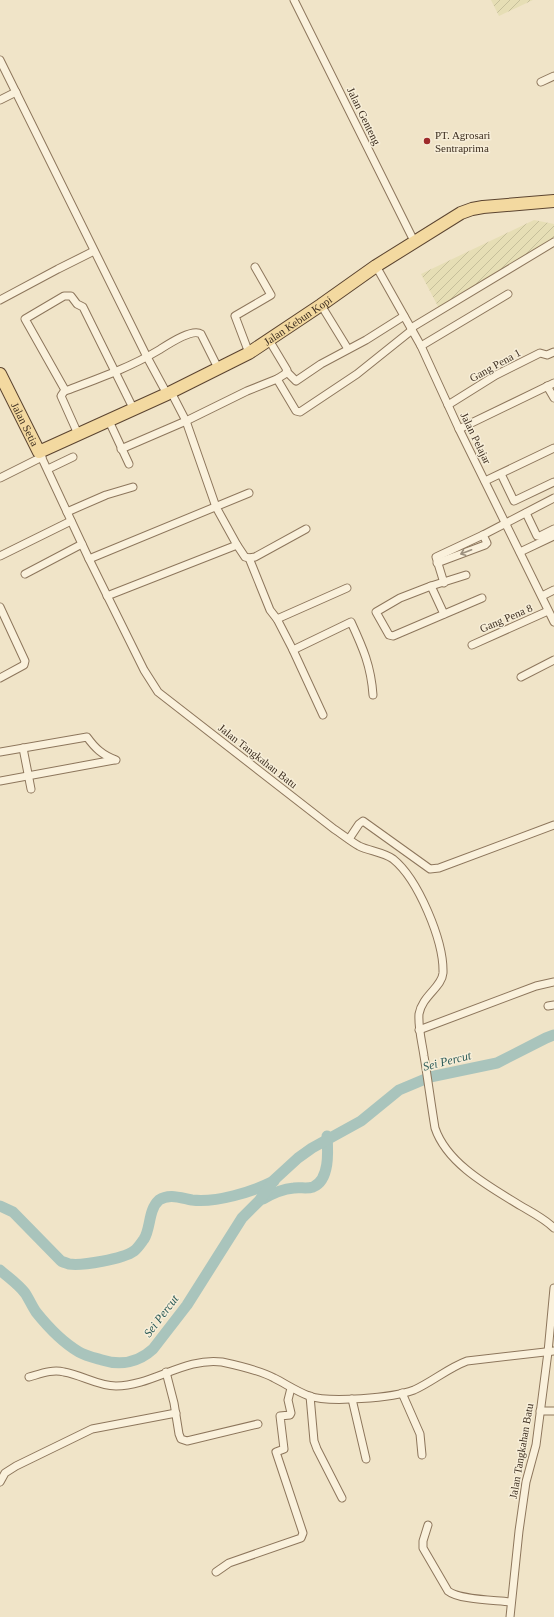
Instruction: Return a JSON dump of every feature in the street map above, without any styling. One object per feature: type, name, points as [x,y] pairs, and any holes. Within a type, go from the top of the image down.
[{"type":"main road","name":"Jalan Kebun Kopi","points":[[40,454],[78,434],[169,393],[249,352],[269,340],[414,241],[461,213],[472,209],[554,201]]},
{"type":"main road","name":"Jalan Setia","points":[[0,374],[40,454]]},
{"type":"street","name":"Jalan Genteng","points":[[294,0],[414,241]]},
{"type":"street","points":[[0,60],[147,357],[186,421],[216,507],[237,545],[245,557],[255,557],[306,529]]},
{"type":"street","points":[[541,82],[554,76]]},
{"type":"street","points":[[0,100],[16,92]]},
{"type":"street","points":[[277,379],[296,411],[300,412],[356,374],[411,329],[554,242]]},
{"type":"street","points":[[0,300],[58,268],[94,251]]},
{"type":"street","points":[[249,352],[234,316],[271,295],[254,266]]},
{"type":"street","name":"Jalan Pelajar","points":[[376,266],[421,346],[459,429],[554,622]]},
{"type":"street","points":[[421,346],[508,294]]},
{"type":"street","points":[[65,391],[25,318],[66,295],[71,296],[77,304],[83,307],[133,408]]},
{"type":"street","points":[[321,305],[348,349]]},
{"type":"street","points":[[269,340],[286,372],[296,381],[404,316]]},
{"type":"street","points":[[78,434],[61,396],[65,391],[116,372],[147,357],[180,337],[198,332],[201,334],[218,368]]},
{"type":"street","name":"Gang Pena 1","points":[[448,406],[496,375],[542,352],[546,355],[554,352]]},
{"type":"street","points":[[121,449],[186,421],[247,391],[277,379],[286,372]]},
{"type":"street","points":[[459,429],[551,385],[554,398]]},
{"type":"street","points":[[108,421],[129,464]]},
{"type":"street","points":[[485,481],[554,448]]},
{"type":"street","points":[[0,478],[40,454]]},
{"type":"street","name":"Jalan Tangkahan Batu","points":[[40,454],[88,559],[144,670],[158,692],[334,829],[359,846],[391,858],[400,866],[411,880],[433,924],[440,952],[443,974],[441,981],[425,999],[421,1006],[418,1024],[424,1053],[432,1111],[438,1136],[449,1154],[462,1167],[545,1220],[554,1228]]},
{"type":"street","points":[[48,469],[73,457]]},
{"type":"street","points":[[501,474],[514,501],[554,482]]},
{"type":"street","points":[[67,512],[106,495],[133,487]]},
{"type":"street","points":[[88,559],[249,493]]},
{"type":"street","points":[[444,583],[436,560],[486,545],[483,535],[554,498]]},
{"type":"street","points":[[526,513],[536,536],[540,536],[554,529]]},
{"type":"street","points":[[0,556],[71,521]]},
{"type":"street","points":[[520,552],[554,536]]},
{"type":"street","points":[[25,574],[82,544]]},
{"type":"street","points":[[107,596],[237,545]]},
{"type":"street","points":[[249,558],[270,610],[277,619],[293,650],[323,716]]},
{"type":"street","points":[[466,575],[400,598],[376,612],[385,631],[389,635],[393,636],[482,598]]},
{"type":"street","points":[[431,586],[444,614]]},
{"type":"street","points":[[277,619],[347,588]]},
{"type":"street","points":[[542,596],[554,590]]},
{"type":"street","points":[[0,607],[3,621],[25,661],[24,665],[0,678]]},
{"type":"street","name":"Gang Pena 8","points":[[472,645],[548,611]]},
{"type":"street","points":[[293,650],[351,622],[366,653],[373,695]]},
{"type":"street","points":[[521,677],[554,660]]},
{"type":"street","points":[[0,752],[87,737],[95,749],[116,760],[0,781]]},
{"type":"street","points":[[23,748],[31,789]]},
{"type":"street","points":[[349,839],[359,824],[363,821],[430,869],[439,868],[554,825]]},
{"type":"street","points":[[420,1030],[536,986],[554,982]]},
{"type":"street","name":"Jalan Tangkahan Batu","points":[[510,1617],[515,1564],[525,1489],[536,1445],[540,1411],[551,1352],[554,1288]]},
{"type":"street","points":[[28,1377],[53,1371],[64,1372],[106,1386],[134,1385],[166,1372],[203,1362],[221,1362],[273,1377],[291,1388],[310,1396],[328,1399],[352,1399],[402,1393],[414,1390],[458,1364],[467,1361],[551,1352]]},
{"type":"street","points":[[166,1372],[181,1439],[187,1441],[258,1424]]},
{"type":"street","points":[[216,1572],[229,1563],[303,1536],[276,1452],[284,1449],[280,1416],[290,1415],[291,1413],[288,1400],[291,1388]]},
{"type":"street","points":[[402,1393],[420,1434],[422,1455]]},
{"type":"street","points":[[310,1396],[314,1441],[342,1498]]},
{"type":"street","points":[[352,1399],[366,1459]]},
{"type":"street","points":[[540,1411],[554,1411]]},
{"type":"street","points":[[0,1482],[5,1473],[16,1466],[92,1428],[176,1413]]},
{"type":"street","points":[[428,1525],[423,1541],[423,1548],[448,1591],[454,1595],[464,1597],[511,1602]]},
{"type":"shaded area","points":[[491,0],[533,0],[499,16]]},
{"type":"shaded area","points":[[534,220],[554,224],[554,245],[442,314],[421,274]]},
{"type":"waterway","name":"Sei Percut","points":[[0,1270],[22,1290],[36,1312],[50,1329],[79,1352],[93,1358],[116,1363],[136,1360],[153,1349],[187,1305],[242,1218],[259,1201],[274,1180],[298,1158],[312,1148],[361,1121],[399,1090],[430,1077],[497,1063],[554,1035]]},
{"type":"waterway","points":[[263,1199],[282,1190],[311,1188],[319,1183],[325,1172],[327,1164],[327,1136]]},
{"type":"waterway","name":"Sei Percut","points":[[0,1206],[13,1212],[61,1261],[69,1264],[83,1264],[121,1257],[134,1251],[141,1244],[146,1235],[155,1204],[163,1198],[175,1197],[192,1200],[212,1200],[245,1193],[274,1181]]},
{"type":"place","name":"PT. Agrosari Sentraprima","points":[[427,141]]}]
